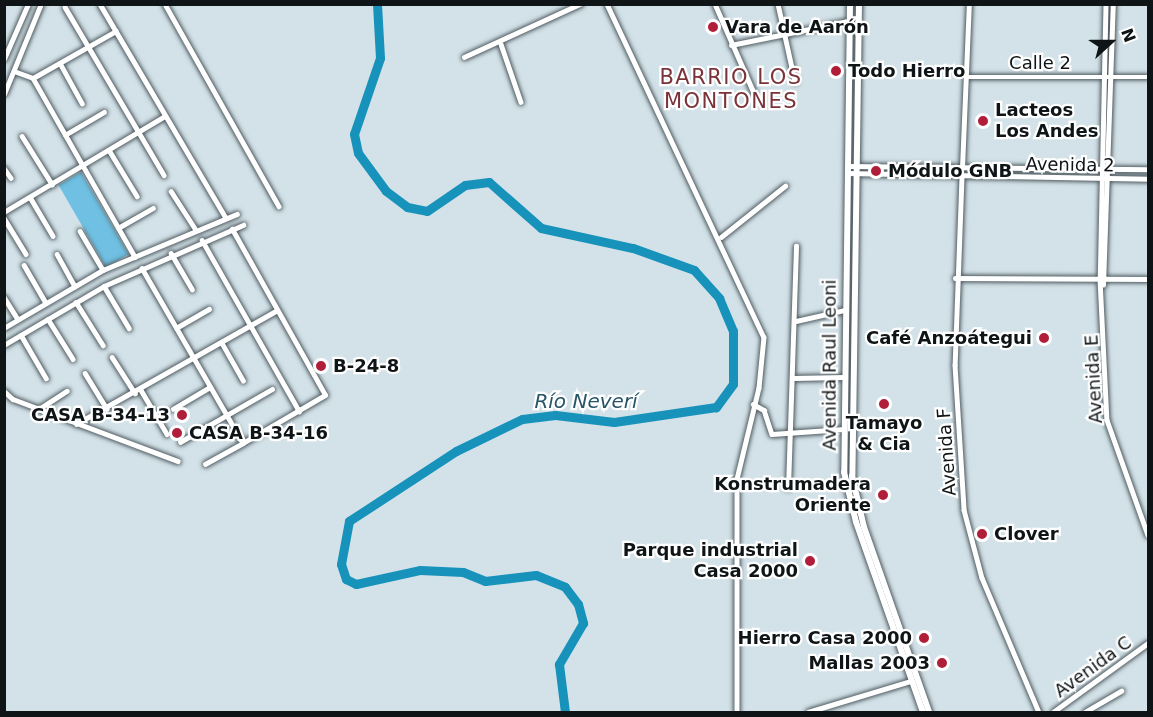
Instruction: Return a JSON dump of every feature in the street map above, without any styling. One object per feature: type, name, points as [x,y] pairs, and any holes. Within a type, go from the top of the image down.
[{"type":"main road","name":"Avenida Raul Leoni","points":[[850,4],[844,377],[848,499],[922,712]]},
{"type":"main road","name":"Avenida Raul Leoni","points":[[859,4],[855,499],[929,712]]},
{"type":"street","points":[[4,59],[28,4]]},
{"type":"street","points":[[4,94],[41,4]]},
{"type":"street","points":[[100,4],[226,218]]},
{"type":"street","points":[[165,4],[279,206]]},
{"type":"street","points":[[464,57],[501,44],[579,4]]},
{"type":"street","points":[[607,4],[721,237],[764,337],[736,489],[737,712]]},
{"type":"street","points":[[715,4],[731,45],[754,93]]},
{"type":"street","points":[[778,4],[795,81]]},
{"type":"street","points":[[962,168],[969,4]]},
{"type":"street","name":"Avenida E","points":[[1106,4],[1100,170],[1100,279],[1103,285],[1107,420],[1120,470],[1149,536]]},
{"type":"street","points":[[1103,285],[1108,280],[1107,170],[1113,4]]},
{"type":"street","points":[[65,7],[137,133],[164,175]]},
{"type":"street","points":[[731,45],[849,21]]},
{"type":"street","points":[[33,78],[116,31]]},
{"type":"street","points":[[501,44],[522,102]]},
{"type":"street","points":[[60,63],[82,103]]},
{"type":"street","points":[[14,71],[33,78],[135,257]]},
{"type":"street","name":"Calle 2","points":[[966,77],[1149,77]]},
{"type":"street","points":[[65,135],[104,112]]},
{"type":"street","points":[[4,212],[165,116]]},
{"type":"street","points":[[22,136],[52,184]]},
{"type":"street","points":[[109,150],[137,196]]},
{"type":"street","points":[[4,168],[10,178]]},
{"type":"street","name":"Avenida 2","points":[[847,170],[1149,169]]},
{"type":"street","name":"Avenida 2","points":[[856,170],[962,177],[1149,179]]},
{"type":"street","name":"Avenida F","points":[[962,177],[955,278],[964,510],[982,578],[1039,712]]},
{"type":"street","points":[[721,237],[785,186]]},
{"type":"street","points":[[171,191],[196,230]]},
{"type":"street","points":[[30,197],[53,236]]},
{"type":"street","points":[[118,228],[153,208]]},
{"type":"street","points":[[4,328],[103,270],[237,214]]},
{"type":"street","points":[[4,218],[26,254]]},
{"type":"street","points":[[4,345],[104,286],[171,253],[243,225]]},
{"type":"street","points":[[205,464],[325,395],[232,230]]},
{"type":"street","points":[[80,231],[103,270]]},
{"type":"street","points":[[202,240],[299,411]]},
{"type":"street","points":[[788,488],[796,321],[796,246]]},
{"type":"street","points":[[171,253],[192,289]]},
{"type":"street","points":[[57,254],[75,286]]},
{"type":"street","points":[[24,265],[46,303]]},
{"type":"street","points":[[142,268],[243,443]]},
{"type":"street","points":[[955,278],[1149,279]]},
{"type":"street","points":[[104,286],[129,328]]},
{"type":"street","points":[[4,297],[18,319]]},
{"type":"street","points":[[76,302],[102,345]]},
{"type":"street","points":[[176,328],[209,309]]},
{"type":"street","points":[[76,424],[141,390],[276,310]]},
{"type":"street","points":[[796,321],[845,310]]},
{"type":"street","points":[[48,319],[73,359]]},
{"type":"street","points":[[21,335],[46,378]]},
{"type":"street","points":[[222,343],[243,380]]},
{"type":"street","points":[[112,357],[135,393]]},
{"type":"street","points":[[85,374],[107,409]]},
{"type":"street","points":[[794,378],[844,377]]},
{"type":"street","points":[[173,409],[210,387]]},
{"type":"street","points":[[180,442],[272,389]]},
{"type":"street","points":[[141,390],[166,434]]},
{"type":"street","points":[[4,391],[76,424],[178,461]]},
{"type":"street","points":[[39,409],[67,391]]},
{"type":"street","points":[[753,404],[764,410],[772,434],[792,436],[844,429]]},
{"type":"street","name":"Avenida C","points":[[1053,712],[1149,643]]},
{"type":"street","points":[[808,712],[911,681]]},
{"type":"street","points":[[1085,712],[1099,711],[1121,691]]},
{"type":"shaded area","points":[[81,172],[128,254],[106,267],[58,185]]},
{"type":"waterway","name":"Río Neverí","points":[[377,4],[380,58],[354,134],[358,153],[386,191],[407,207],[427,211],[465,185],[489,182],[541,228],[633,248],[694,270],[719,298],[733,331],[733,384],[716,407],[614,422],[555,415],[522,419],[456,451],[349,521],[341,564],[346,579],[356,584],[420,570],[463,572],[485,581],[536,575],[565,587],[578,604],[583,623],[559,664],[565,712]]},
{"type":"place","name":"Vara de Aarón","points":[[713,27]]},
{"type":"place","name":"Todo Hierro","points":[[836,71]]},
{"type":"place","name":"Lacteos Los Andes","points":[[983,121]]},
{"type":"place","name":"Módulo GNB","points":[[876,171]]},
{"type":"place","name":"Café Anzoátegui","points":[[1044,338]]},
{"type":"place","name":"B-24-8","points":[[321,366]]},
{"type":"place","name":"Tamayo & Cia","points":[[884,404]]},
{"type":"place","name":"CASA B-34-13","points":[[182,415]]},
{"type":"place","name":"CASA B-34-16","points":[[177,433]]},
{"type":"place","name":"Konstrumadera Oriente","points":[[883,495]]},
{"type":"place","name":"Clover","points":[[982,534]]},
{"type":"place","name":"Parque industrial Casa 2000","points":[[810,561]]},
{"type":"place","name":"Hierro Casa 2000","points":[[924,638]]},
{"type":"place","name":"Mallas 2003","points":[[942,663]]},
{"type":"district","name":"BARRIO LOS MONTONES","points":[[731,89]]}]
